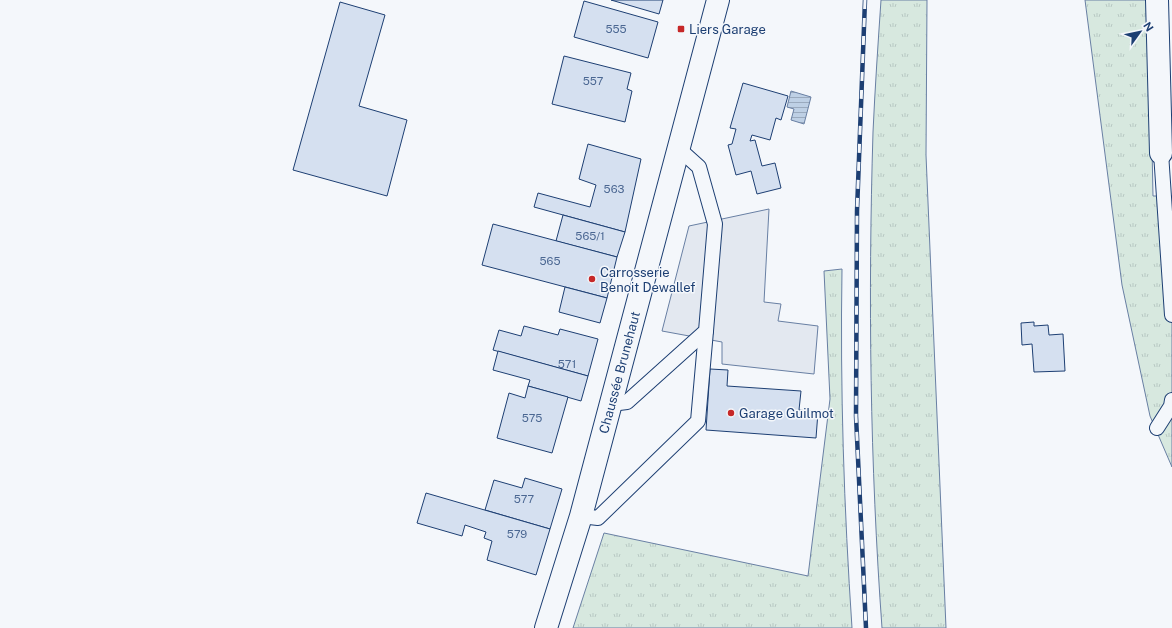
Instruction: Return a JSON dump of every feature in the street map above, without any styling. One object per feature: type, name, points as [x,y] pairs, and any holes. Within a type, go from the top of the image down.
[{"type":"street","name":"Chaussée Brunehaut","points":[[546,628],[581,516],[718,0]]},
{"type":"street","points":[[1157,0],[1161,153]]},
{"type":"lane","points":[[581,516],[598,518],[698,421],[716,224],[699,167],[679,149]]},
{"type":"lane","points":[[1161,153],[1172,315]]},
{"type":"lane","points":[[611,404],[627,402],[706,330]]},
{"type":"lane","points":[[1157,428],[1171,406],[1172,400]]},
{"type":"green space","points":[[881,0],[927,0],[926,155],[946,628],[882,628],[875,504],[870,318],[873,132]]},
{"type":"green space","points":[[1085,0],[1149,0],[1153,196],[1172,196],[1172,467],[1150,416],[1122,285]]},
{"type":"green space","points":[[842,269],[843,449],[852,628],[573,628],[604,533],[808,576],[830,399],[824,271]]},
{"type":"shaded area","points":[[769,209],[764,302],[781,304],[778,321],[818,326],[814,374],[722,364],[722,342],[662,331],[689,226]]},
{"type":"water","points":[[791,91],[811,97],[804,124],[791,120],[794,109],[787,107]]},
{"type":"building","points":[[611,0],[663,0],[659,14]]},
{"type":"building","points":[[584,1],[658,22],[648,58],[574,37]]},
{"type":"building","points":[[340,2],[385,15],[359,106],[407,120],[387,196],[293,170]]},
{"type":"building","points":[[564,56],[631,73],[627,89],[632,91],[625,122],[552,104]]},
{"type":"building","points":[[743,83],[788,96],[781,120],[776,118],[770,140],[752,135],[750,141],[755,140],[762,166],[775,163],[781,188],[757,194],[751,171],[736,175],[728,145],[732,144],[736,129],[730,128]]},
{"type":"building","points":[[588,144],[641,159],[625,232],[534,207],[538,193],[590,207],[596,185],[579,179]]},
{"type":"building","points":[[563,215],[625,232],[617,257],[556,241]]},
{"type":"building","points":[[493,224],[617,257],[607,298],[482,265]]},
{"type":"building","points":[[565,287],[607,298],[600,323],[559,312]]},
{"type":"building","points":[[1034,322],[1034,326],[1048,325],[1049,335],[1063,334],[1065,371],[1034,372],[1032,344],[1022,345],[1021,323]]},
{"type":"building","points":[[524,326],[558,335],[560,329],[598,339],[588,376],[493,350],[499,330],[521,336]]},
{"type":"building","points":[[498,351],[588,376],[581,401],[528,386],[530,380],[493,370]]},
{"type":"building","points":[[710,369],[728,370],[727,386],[801,391],[799,410],[818,412],[816,438],[706,430]]},
{"type":"building","points":[[528,386],[568,397],[552,453],[497,438],[509,393],[525,398]]},
{"type":"building","points":[[525,478],[562,489],[550,529],[485,510],[494,480],[522,488]]},
{"type":"building","points":[[426,493],[550,529],[536,575],[487,560],[492,541],[484,538],[486,532],[465,525],[462,536],[417,523]]},
{"type":"railway","points":[[865,0],[857,211],[856,416],[866,628]]},
{"type":"place","name":"Liers Garage","points":[[681,29]]},
{"type":"place","name":"Carrosserie Benoit Dewallef","points":[[592,279]]},
{"type":"place","name":"Garage Guilmot","points":[[731,413]]}]
